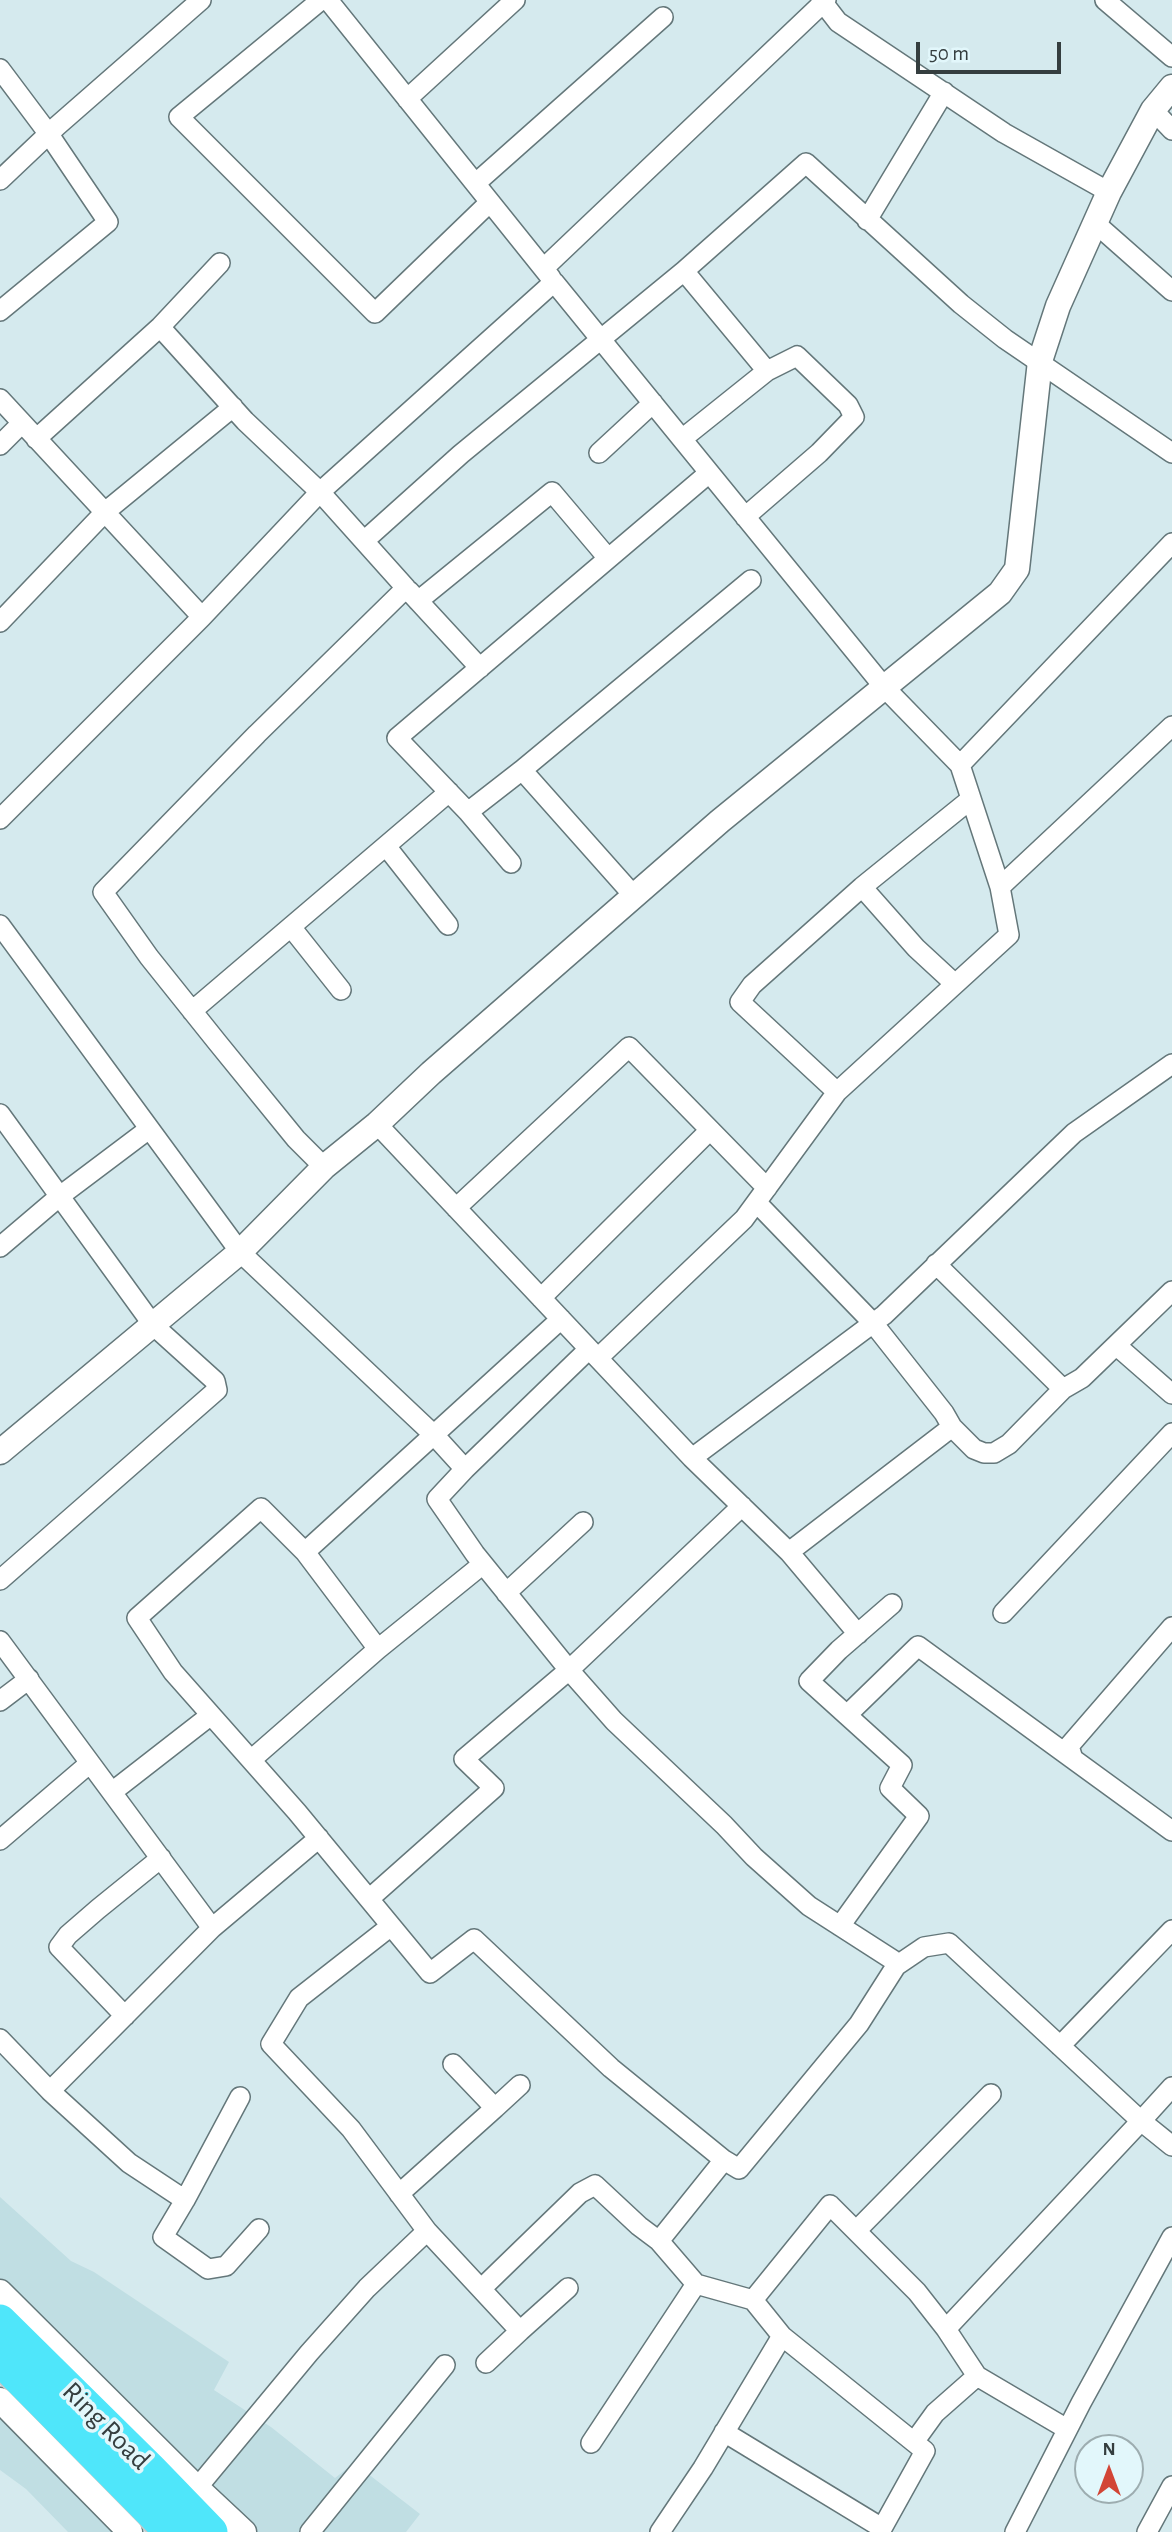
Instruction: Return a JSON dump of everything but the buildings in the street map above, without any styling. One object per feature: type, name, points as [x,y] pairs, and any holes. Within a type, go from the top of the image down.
[{"type":"highway","name":"Ring Road","points":[[0,2321],[211,2532]]},
{"type":"highway","name":"Ring Road","points":[[0,2359],[171,2532]]},
{"type":"street","points":[[0,180],[48,133],[201,0]]},
{"type":"street","points":[[321,0],[179,117],[375,313],[490,202]]},
{"type":"street","points":[[328,0],[884,687],[960,765],[1000,887],[1009,934],[837,1091],[744,1219],[465,1469],[437,1499],[483,1564],[614,1721],[754,1857],[809,1906],[893,1960],[896,1966]]},
{"type":"street","points":[[1105,0],[1172,57]]},
{"type":"street","points":[[0,819],[202,617],[320,492],[549,275],[824,1],[838,22],[1004,133],[1109,192]]},
{"type":"street","points":[[407,99],[510,2]]},
{"type":"street","points":[[476,183],[663,17]]},
{"type":"street","points":[[0,69],[48,133],[108,222],[0,311]]},
{"type":"street","points":[[0,1452],[240,1252],[324,1167],[377,1124],[431,1073],[720,821],[1000,593],[1017,569],[1040,361],[1058,306],[1109,192],[1153,110],[1172,87]]},
{"type":"street","points":[[867,220],[944,92]]},
{"type":"street","points":[[1153,110],[1172,130]]},
{"type":"street","points":[[364,541],[461,454],[684,271],[806,163],[961,304],[1005,339],[1172,453]]},
{"type":"street","points":[[1095,223],[1172,291]]},
{"type":"street","points":[[36,439],[160,327],[220,263]]},
{"type":"street","points":[[684,271],[767,372]]},
{"type":"street","points":[[160,327],[233,407],[320,492],[480,668]]},
{"type":"street","points":[[682,439],[767,372],[797,356],[848,405],[854,417],[819,453],[745,517]]},
{"type":"street","points":[[0,400],[202,617]]},
{"type":"street","points":[[599,453],[653,403]]},
{"type":"street","points":[[0,622],[105,512],[233,407]]},
{"type":"street","points":[[0,445],[22,423]]},
{"type":"street","points":[[510,863],[468,812],[397,738],[709,473]]},
{"type":"street","points":[[324,1167],[296,1139],[192,1011],[103,892],[257,734],[412,594],[552,492],[607,557]]},
{"type":"street","points":[[960,765],[1172,543]]},
{"type":"street","points":[[468,812],[751,580]]},
{"type":"street","points":[[1000,887],[1172,726]]},
{"type":"street","points":[[522,770],[634,896]]},
{"type":"street","points":[[192,1011],[449,792]]},
{"type":"street","points":[[837,1091],[740,1002],[752,985],[862,887],[971,799]]},
{"type":"street","points":[[386,846],[448,925]]},
{"type":"street","points":[[862,887],[916,948],[955,984]]},
{"type":"street","points":[[0,925],[240,1252],[435,1436],[465,1469]]},
{"type":"street","points":[[291,927],[341,990]]},
{"type":"street","points":[[456,1208],[629,1048],[709,1131],[873,1323],[952,1427],[974,1449],[984,1453],[994,1453],[1009,1444],[1063,1389],[1082,1378],[1118,1346],[1172,1292]]},
{"type":"street","points":[[692,1458],[873,1323],[1074,1133],[1172,1064]]},
{"type":"street","points":[[0,1114],[153,1325],[215,1381],[217,1390],[0,1580]]},
{"type":"street","points":[[377,1124],[692,1458],[789,1552],[858,1634]]},
{"type":"street","points":[[0,1247],[61,1196],[149,1129]]},
{"type":"street","points":[[541,1298],[709,1131]]},
{"type":"street","points":[[936,1264],[1063,1389]]},
{"type":"street","points":[[305,1552],[561,1319]]},
{"type":"street","points":[[1118,1346],[1172,1394]]},
{"type":"street","points":[[789,1552],[952,1427]]},
{"type":"street","points":[[1003,1614],[1172,1433]]},
{"type":"street","points":[[369,1899],[494,1788],[464,1759],[569,1670],[742,1506]]},
{"type":"street","points":[[378,1650],[305,1552],[261,1508],[137,1618],[173,1672],[319,1838],[430,1973],[474,1939],[611,2068],[724,2160],[739,2169],[859,2024],[896,1966],[924,1947],[949,1943],[1140,2121],[1172,2146]]},
{"type":"street","points":[[506,1592],[583,1522]]},
{"type":"street","points":[[251,1759],[483,1564]]},
{"type":"street","points":[[840,1926],[919,1815],[890,1788],[902,1765],[809,1681],[892,1604]]},
{"type":"street","points":[[1073,1759],[1069,1746],[1172,1627]]},
{"type":"street","points":[[0,1641],[212,1928]]},
{"type":"street","points":[[848,1715],[918,1646],[1172,1831]]},
{"type":"street","points":[[0,1701],[29,1679]]},
{"type":"street","points":[[112,1792],[211,1715]]},
{"type":"street","points":[[0,1840],[90,1763]]},
{"type":"street","points":[[50,2091],[212,1928],[319,1838]]},
{"type":"street","points":[[125,2016],[59,1947],[68,1935],[161,1858]]},
{"type":"street","points":[[391,1926],[299,1998],[271,2044],[351,2129],[427,2231],[520,2331]]},
{"type":"street","points":[[1060,2046],[1172,1930]]},
{"type":"street","points":[[0,2039],[50,2091],[129,2163],[185,2200]]},
{"type":"street","points":[[453,2064],[495,2108]]},
{"type":"street","points":[[400,2194],[520,2085]]},
{"type":"street","points":[[946,2329],[1172,2087]]},
{"type":"street","points":[[856,2231],[990,2094]]},
{"type":"street","points":[[240,2097],[163,2237],[208,2269],[226,2266],[259,2229]]},
{"type":"street","points":[[659,2241],[724,2160]]},
{"type":"street","points":[[481,2289],[580,2193],[595,2185],[659,2241],[696,2284],[753,2300],[782,2336],[925,2451],[881,2530],[724,2432]]},
{"type":"street","points":[[753,2300],[830,2205],[917,2292],[977,2376],[1067,2429]]},
{"type":"street","points":[[197,2488],[309,2353],[368,2288],[427,2231]]},
{"type":"street","points":[[1016,2532],[1067,2429],[1172,2237]]},
{"type":"street","points":[[591,2443],[696,2284]]},
{"type":"street","points":[[486,2363],[568,2288]]},
{"type":"street","points":[[0,2292],[244,2532]]},
{"type":"street","points":[[660,2532],[782,2336]]},
{"type":"street","points":[[310,2532],[445,2365]]},
{"type":"street","points":[[914,2442],[935,2413],[977,2376]]},
{"type":"street","points":[[0,2400],[130,2532]]},
{"type":"street","points":[[1147,2532],[1172,2486]]},
{"type":"shaded area","points":[[0,2197],[71,2261],[94,2272],[229,2362],[214,2390],[271,2427],[335,2478],[354,2463],[420,2514],[406,2532],[253,2532],[0,2285]]},
{"type":"shaded area","points":[[0,2411],[119,2532],[68,2532],[26,2489],[0,2470]]}]
